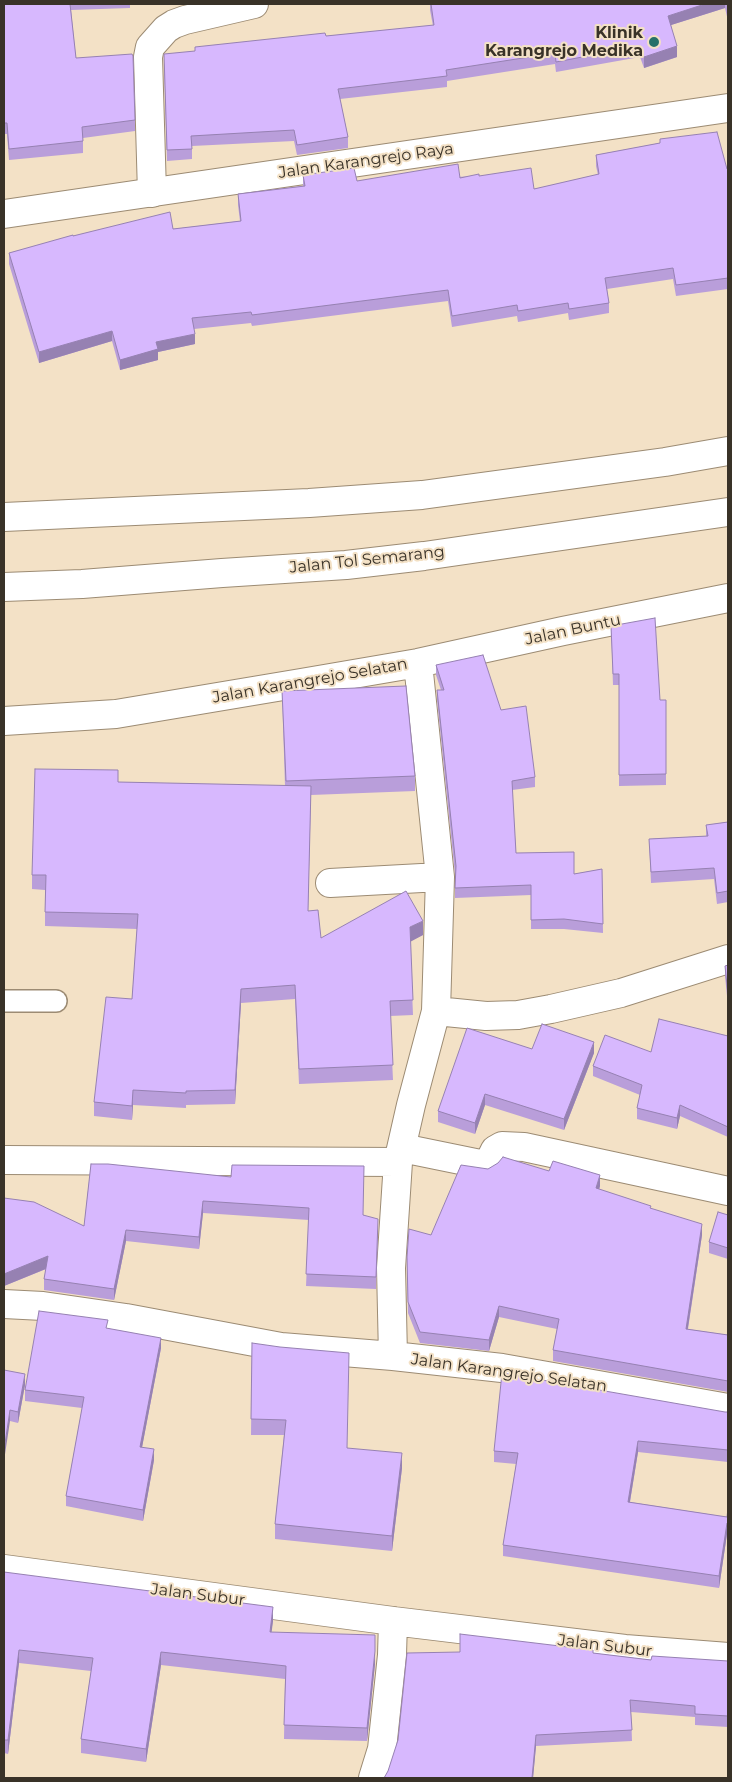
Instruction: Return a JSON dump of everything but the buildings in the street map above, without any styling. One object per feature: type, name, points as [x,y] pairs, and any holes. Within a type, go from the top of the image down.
[{"type":"main road","points":[[152,193],[148,57],[150,47],[166,29],[174,24],[254,4]]},
{"type":"main road","name":"Jalan Karangrejo Raya","points":[[4,214],[728,108]]},
{"type":"main road","points":[[4,517],[309,503],[422,495],[665,462],[728,451]]},
{"type":"main road","name":"Jalan Tol Semarang","points":[[4,587],[82,584],[414,558],[728,512]]},
{"type":"main road","name":"Jalan Buntu","points":[[418,663],[553,633],[728,598]]},
{"type":"main road","name":"Jalan Karangrejo Selatan","points":[[4,720],[116,714],[418,663],[440,877],[436,1011],[400,1155],[391,1268],[392,1356],[502,1368],[728,1408]]},
{"type":"main road","points":[[330,884],[440,877]]},
{"type":"main road","points":[[436,1011],[486,1016],[518,1015],[621,993],[728,959]]},
{"type":"main road","points":[[4,1160],[62,1161],[400,1155],[485,1165],[489,1162],[495,1150],[502,1146],[524,1147],[728,1191]]},
{"type":"main road","points":[[4,1304],[43,1306],[126,1318],[281,1347],[392,1356]]},
{"type":"main road","name":"Jalan Subur","points":[[4,1568],[393,1621],[472,1629],[625,1649],[728,1657]]},
{"type":"main road","points":[[373,1778],[382,1749],[392,1655],[393,1621]]},
{"type":"lane","points":[[4,1001],[56,1000]]},
{"type":"place","name":"Klinik Karangrejo Medika","points":[[654,42]]}]
